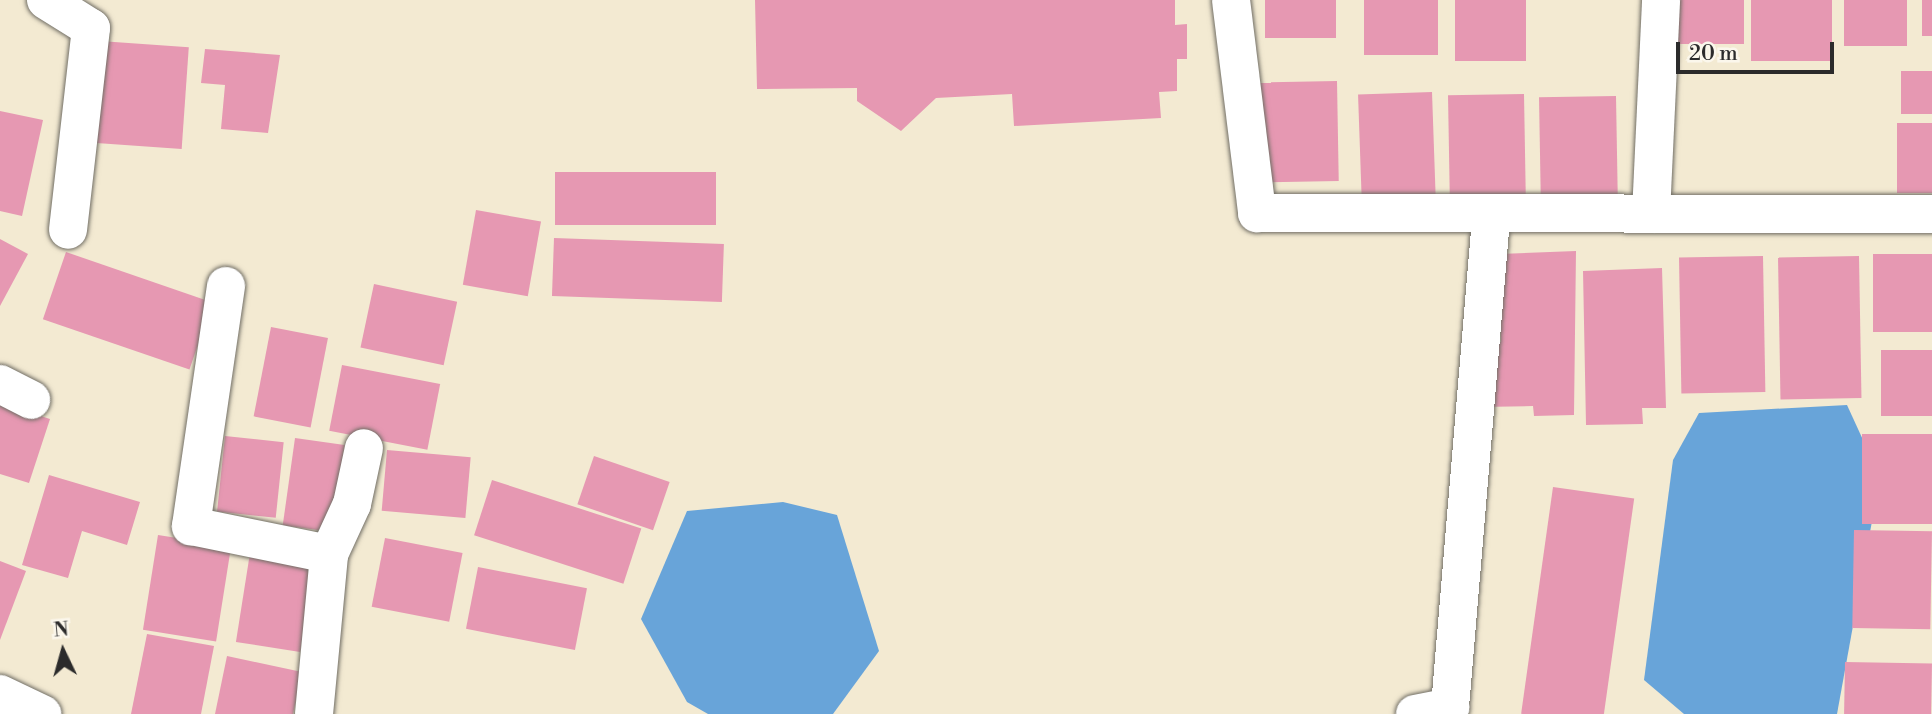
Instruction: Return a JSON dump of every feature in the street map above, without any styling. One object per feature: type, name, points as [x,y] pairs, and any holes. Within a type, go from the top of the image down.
[{"type":"street","points":[[46,0],[91,28],[68,230]]},
{"type":"street","points":[[1231,0],[1257,213],[1932,214]]},
{"type":"street","points":[[1651,214],[1661,0]]},
{"type":"street","points":[[1415,714],[1450,707],[1491,214]]},
{"type":"street","points":[[226,286],[191,526],[329,554]]},
{"type":"street","points":[[314,714],[329,554],[352,504],[363,448]]},
{"type":"street","points":[[0,694],[42,714]]},
{"type":"water","points":[[1847,405],[1880,477],[1837,714],[1684,714],[1644,680],[1673,460],[1699,413]]},
{"type":"water","points":[[783,502],[837,515],[879,651],[833,714],[708,714],[687,702],[641,619],[687,511]]},
{"type":"building","points":[[755,0],[1175,0],[1175,25],[1187,24],[1187,59],[1177,59],[1177,91],[1159,92],[1161,118],[1014,126],[1012,94],[936,98],[901,131],[857,101],[857,88],[757,89]]},
{"type":"building","points":[[1265,0],[1336,0],[1336,38],[1265,38]]},
{"type":"building","points":[[1364,0],[1438,0],[1438,55],[1364,55]]},
{"type":"building","points":[[1455,0],[1526,0],[1526,61],[1455,61]]},
{"type":"building","points":[[1675,0],[1744,0],[1744,44],[1675,44]]},
{"type":"building","points":[[1751,0],[1832,0],[1832,61],[1751,61]]},
{"type":"building","points":[[1844,0],[1907,0],[1907,46],[1844,46]]},
{"type":"building","points":[[1922,0],[1932,0],[1932,36],[1922,36]]},
{"type":"building","points":[[100,41],[189,47],[182,149],[93,143]]},
{"type":"building","points":[[205,49],[280,55],[268,133],[221,129],[225,85],[201,83]]},
{"type":"building","points":[[1901,71],[1932,71],[1932,114],[1901,114]]},
{"type":"building","points":[[1337,81],[1339,181],[1262,182],[1260,82]]},
{"type":"building","points":[[1432,92],[1436,204],[1362,207],[1358,95]]},
{"type":"building","points":[[1524,94],[1526,205],[1450,206],[1448,95]]},
{"type":"building","points":[[1616,96],[1618,211],[1541,212],[1539,97]]},
{"type":"building","points":[[0,111],[43,120],[22,216],[0,211]]},
{"type":"building","points":[[1897,123],[1932,123],[1932,193],[1897,193]]},
{"type":"building","points":[[555,172],[716,172],[716,225],[555,225]]},
{"type":"building","points":[[476,210],[541,221],[528,296],[463,285]]},
{"type":"building","points":[[554,238],[724,244],[722,302],[552,296]]},
{"type":"building","points":[[0,239],[28,254],[0,306]]},
{"type":"building","points":[[1576,251],[1574,415],[1534,416],[1533,406],[1480,407],[1489,342],[1501,342],[1499,254]]},
{"type":"building","points":[[66,252],[213,302],[189,370],[43,319]]},
{"type":"building","points":[[1873,254],[1932,254],[1932,332],[1873,332]]},
{"type":"building","points":[[1763,256],[1765,392],[1681,393],[1679,257]]},
{"type":"building","points":[[1859,256],[1861,398],[1780,399],[1778,257]]},
{"type":"building","points":[[1662,268],[1666,408],[1642,408],[1643,424],[1586,425],[1583,271]]},
{"type":"building","points":[[374,284],[457,302],[444,365],[360,348]]},
{"type":"building","points":[[271,327],[328,338],[311,427],[254,416]]},
{"type":"building","points":[[1881,350],[1932,350],[1932,416],[1881,416]]},
{"type":"building","points":[[342,365],[440,384],[427,450],[329,431]]},
{"type":"building","points":[[0,403],[50,419],[29,483],[0,474]]},
{"type":"building","points":[[1862,434],[1932,434],[1932,524],[1862,524]]},
{"type":"building","points":[[225,436],[284,442],[276,518],[217,512]]},
{"type":"building","points":[[295,438],[345,445],[332,532],[283,525]]},
{"type":"building","points":[[387,450],[471,457],[465,518],[382,511]]},
{"type":"building","points":[[594,456],[670,482],[653,530],[577,504]]},
{"type":"building","points":[[49,475],[140,502],[127,545],[82,531],[68,578],[22,565]]},
{"type":"building","points":[[492,480],[641,529],[623,584],[474,535]]},
{"type":"building","points":[[1553,487],[1634,498],[1604,714],[1521,714]]},
{"type":"building","points":[[1854,530],[1932,531],[1930,629],[1852,628]]},
{"type":"building","points":[[158,535],[231,547],[216,641],[143,630]]},
{"type":"building","points":[[385,538],[463,553],[449,622],[372,607]]},
{"type":"building","points":[[250,553],[314,563],[300,652],[236,642]]},
{"type":"building","points":[[0,561],[26,571],[0,640]]},
{"type":"building","points":[[478,567],[587,588],[575,650],[466,629]]},
{"type":"building","points":[[147,634],[214,646],[201,714],[131,714]]},
{"type":"building","points":[[227,656],[302,672],[293,714],[215,714]]},
{"type":"building","points":[[1845,662],[1932,664],[1931,714],[1844,714]]}]
